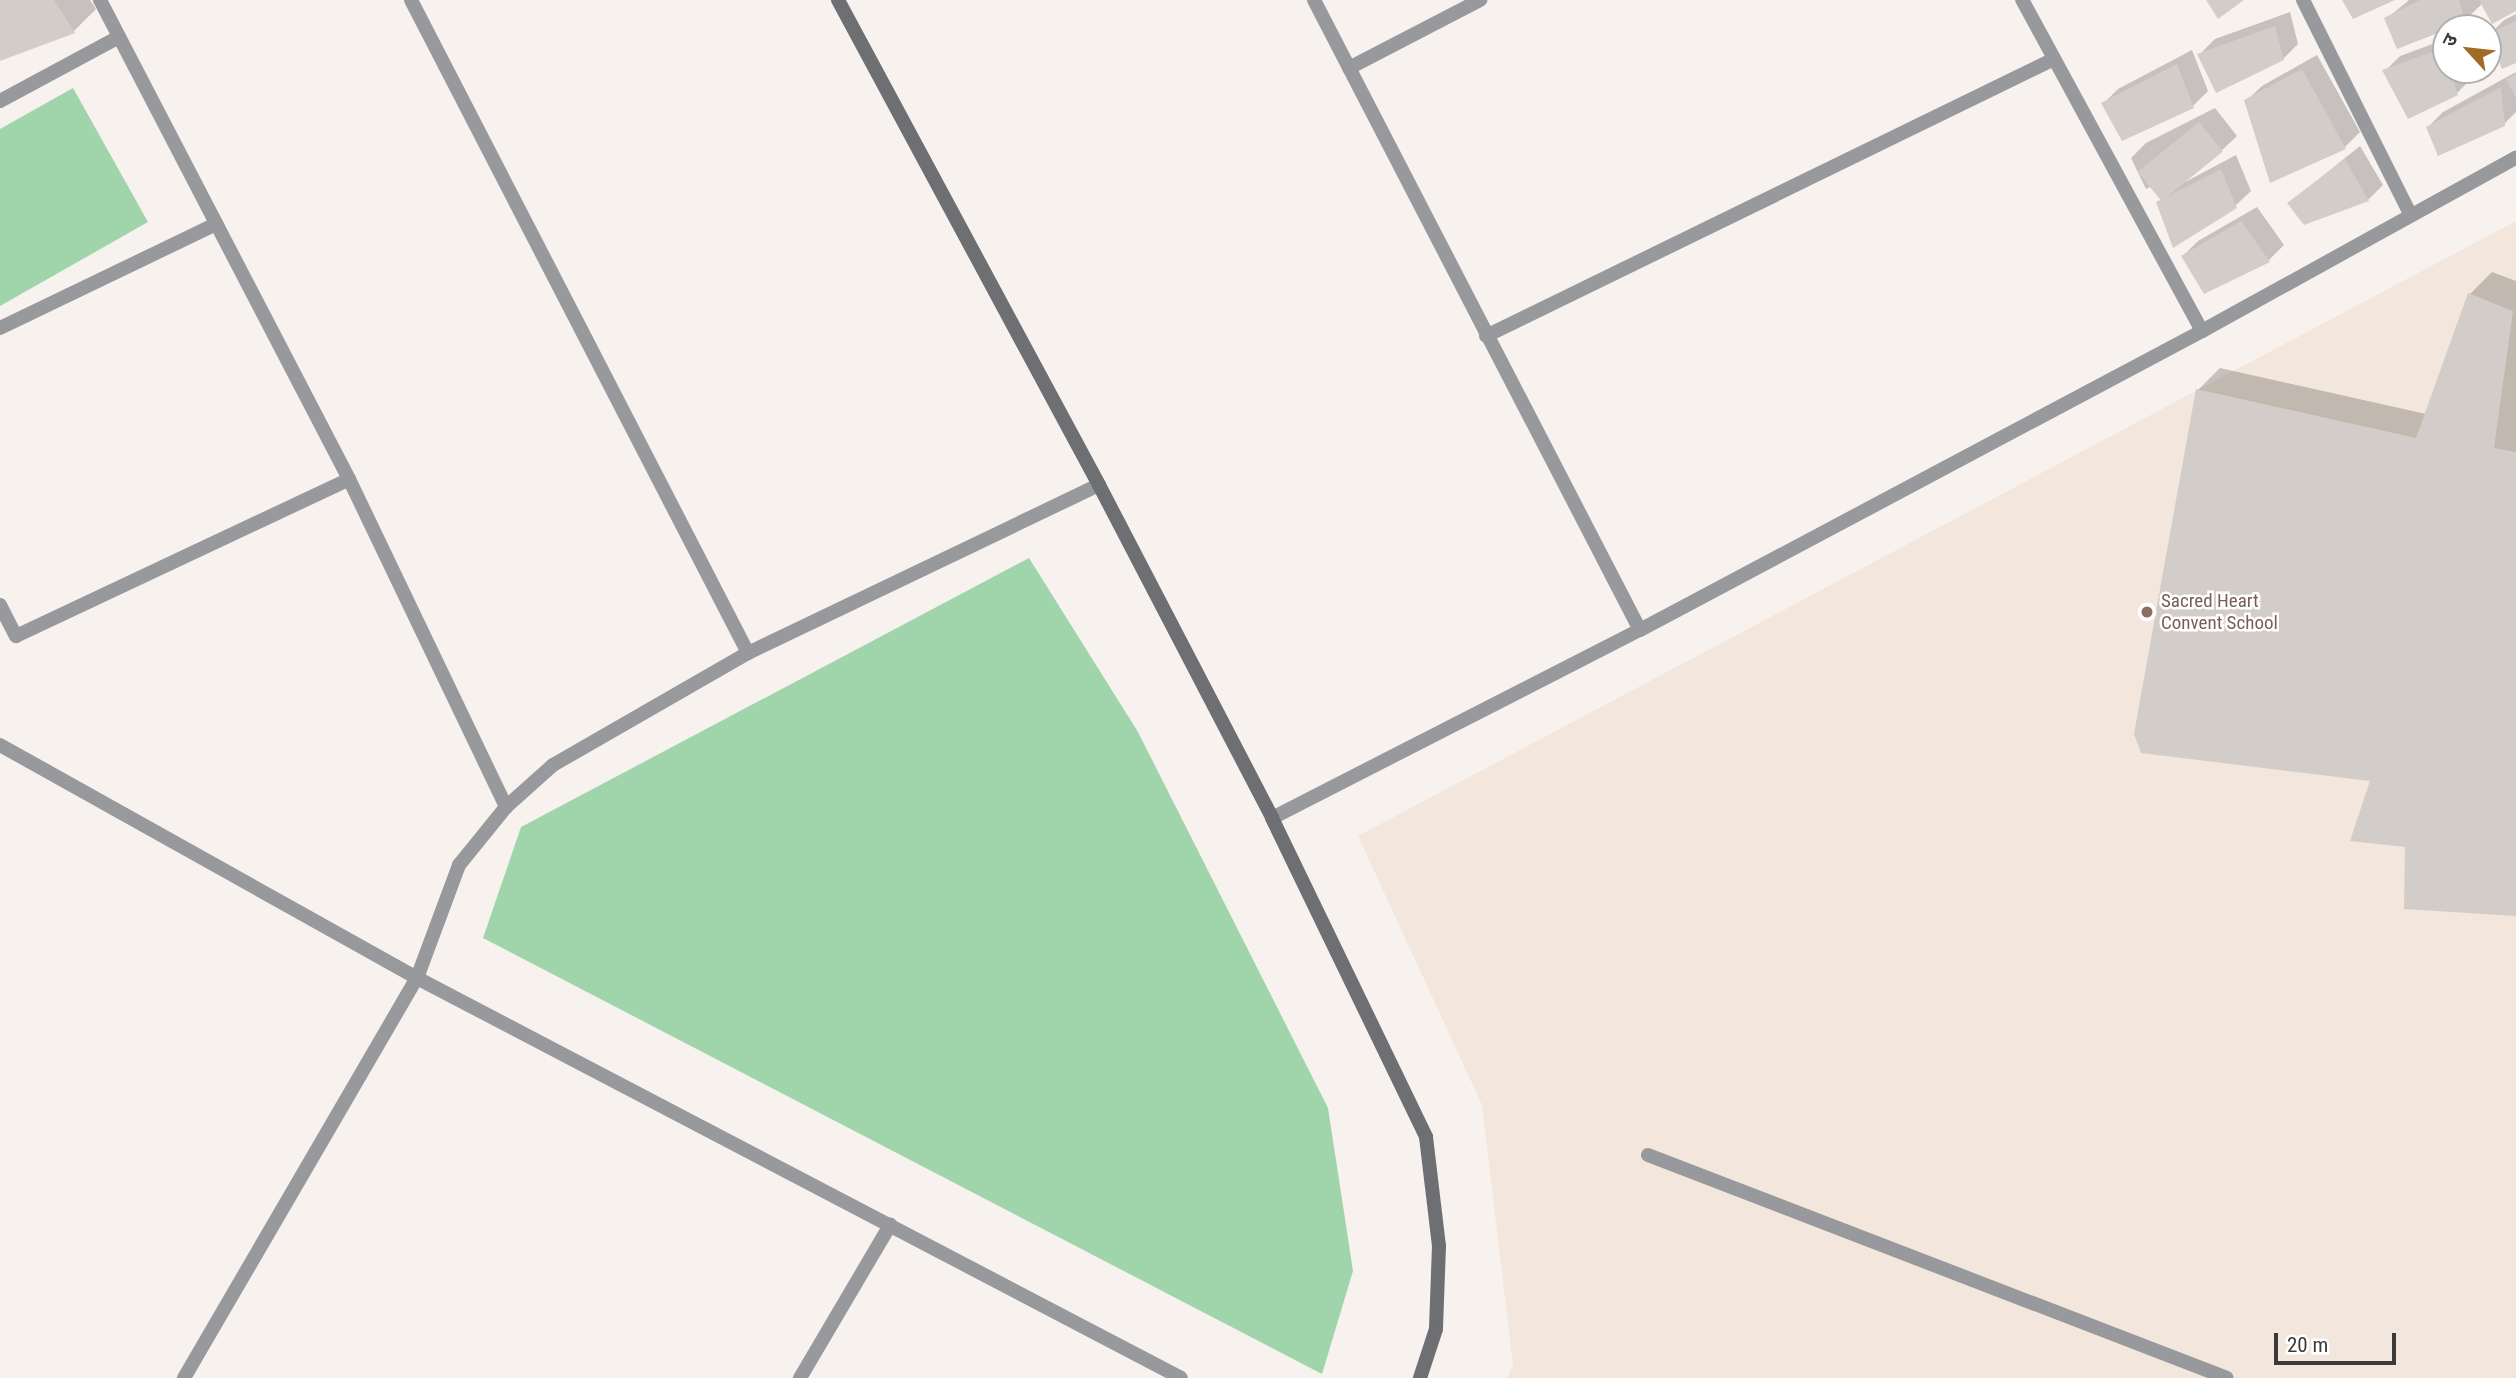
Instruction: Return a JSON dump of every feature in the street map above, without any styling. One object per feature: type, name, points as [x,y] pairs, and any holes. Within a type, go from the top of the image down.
[{"type":"street","points":[[100,0],[349,479],[506,807]]},
{"type":"street","points":[[411,0],[748,653]]},
{"type":"street","points":[[838,0],[1099,485],[1272,818],[1426,1137],[1439,1246],[1436,1329],[1420,1378]]},
{"type":"street","points":[[1314,0],[1640,630]]},
{"type":"street","points":[[1349,68],[1480,0]]},
{"type":"street","points":[[2022,0],[2202,331]]},
{"type":"street","points":[[2303,0],[2410,214]]},
{"type":"street","points":[[0,101],[119,37]]},
{"type":"street","points":[[1486,336],[2054,59]]},
{"type":"street","points":[[1272,818],[1640,630],[2202,331],[2410,214],[2516,158]]},
{"type":"street","points":[[0,328],[216,224]]},
{"type":"street","points":[[0,604],[16,636],[349,479]]},
{"type":"street","points":[[184,1378],[417,978],[459,865],[506,807],[553,765],[748,653],[1099,485]]},
{"type":"street","points":[[0,745],[417,978],[1181,1378]]},
{"type":"street","points":[[1648,1155],[2227,1378]]},
{"type":"street","points":[[800,1378],[890,1225]]},
{"type":"shaded area","name":"Sacred Heart Convent School","points":[[2516,221],[2516,1378],[1507,1378],[1513,1365],[1482,1105],[1358,836]]},
{"type":"green space","points":[[73,88],[148,222],[0,306],[0,129]]},
{"type":"green space","points":[[1029,558],[1138,732],[1328,1108],[1353,1271],[1322,1374],[483,938],[521,827]]},
{"type":"building","points":[[0,0],[54,0],[75,33],[0,61]]},
{"type":"building","points":[[2206,0],[2244,0],[2218,19]]},
{"type":"building","points":[[2342,0],[2395,0],[2353,19]]},
{"type":"building","points":[[2420,0],[2459,0],[2463,14],[2432,14],[2432,35],[2397,49],[2384,18]]},
{"type":"building","points":[[2479,0],[2516,0],[2516,11],[2502,19],[2502,14],[2487,14]]},
{"type":"building","points":[[2516,21],[2516,63],[2502,69],[2502,28]]},
{"type":"building","points":[[2275,26],[2284,60],[2216,93],[2197,54]]},
{"type":"building","points":[[2432,52],[2432,84],[2454,84],[2458,95],[2408,119],[2382,70]]},
{"type":"building","points":[[2177,64],[2194,108],[2122,141],[2101,103]]},
{"type":"building","points":[[2302,69],[2346,149],[2270,183],[2244,100]]},
{"type":"building","points":[[2516,74],[2516,98],[2506,79]]},
{"type":"building","points":[[2501,87],[2505,126],[2438,156],[2426,127]]},
{"type":"building","points":[[2199,122],[2223,152],[2162,201],[2138,172]]},
{"type":"building","points":[[2345,159],[2369,201],[2304,225],[2287,203]]},
{"type":"building","points":[[2221,169],[2237,208],[2173,248],[2156,202]]},
{"type":"building","points":[[2241,221],[2270,262],[2204,294],[2181,256]]},
{"type":"building","points":[[2468,293],[2513,311],[2494,448],[2516,452],[2516,916],[2404,909],[2405,847],[2350,841],[2370,781],[2141,753],[2134,734],[2196,389],[2416,438]]},
{"type":"place","name":"Sacred Heart Convent School","points":[[2147,612]]}]
